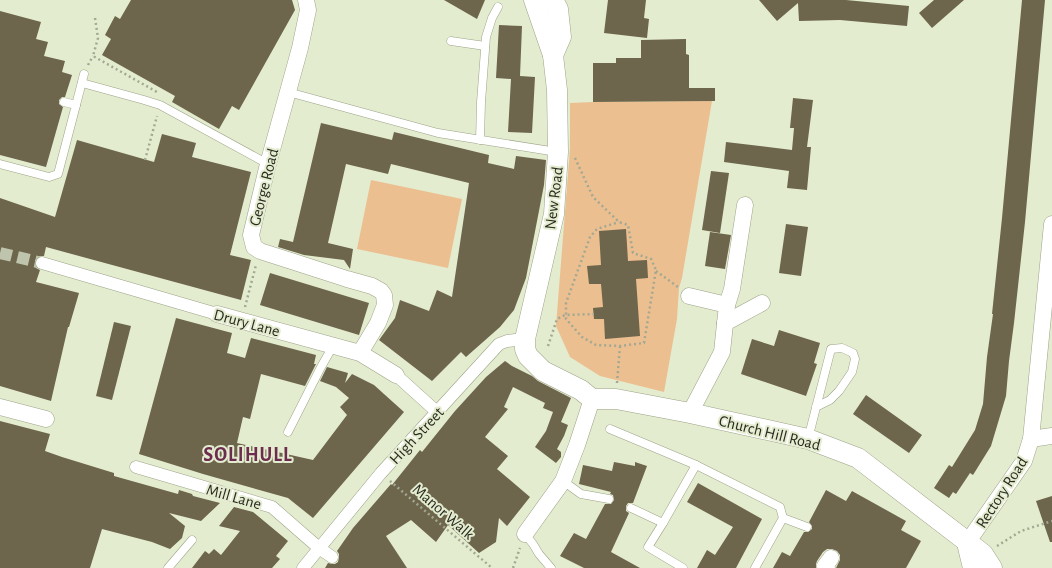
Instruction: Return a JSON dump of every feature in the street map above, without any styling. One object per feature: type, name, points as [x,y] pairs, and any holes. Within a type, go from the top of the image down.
[{"type":"street","name":"George Road","points":[[306,0],[308,10],[300,48],[268,164],[251,235],[254,246],[260,251],[372,286],[381,291],[384,295],[385,305],[378,323],[360,353]]},
{"type":"street","name":"New Road","points":[[525,338],[554,214],[566,154],[553,54],[534,0]]},
{"type":"street","points":[[542,20],[546,0]]},
{"type":"street","points":[[553,0],[558,9],[561,37],[553,54]]},
{"type":"street","points":[[690,413],[722,352],[727,305],[732,289],[745,206]]},
{"type":"street","name":"Rectory Road","points":[[978,558],[1024,461],[1031,439],[1052,224]]},
{"type":"street","name":"Drury Lane","points":[[42,263],[217,314],[360,353],[396,375],[437,412]]},
{"type":"street","points":[[689,296],[727,305]]},
{"type":"street","points":[[725,323],[762,303]]},
{"type":"street","points":[[525,338],[525,349],[528,356],[543,371],[582,390],[592,398],[577,445],[563,481],[525,534]]},
{"type":"street","name":"High Street","points":[[302,568],[381,473],[499,344],[525,338]]},
{"type":"street","name":"Church Hill Road","points":[[592,398],[616,399],[690,413],[808,439],[858,458],[978,558]]},
{"type":"street","points":[[0,407],[46,419]]},
{"type":"street","points":[[1031,439],[1052,436]]},
{"type":"street","name":"Mill Lane","points":[[136,467],[272,507],[319,548]]},
{"type":"street","points":[[319,548],[332,557]]},
{"type":"lane","points":[[480,140],[481,102],[486,38],[492,18],[498,7]]},
{"type":"lane","points":[[451,41],[485,46]]},
{"type":"lane","points":[[0,164],[49,177],[58,174],[83,78],[160,105],[268,164]]},
{"type":"lane","points":[[288,92],[438,133],[566,154]]},
{"type":"lane","points":[[64,102],[76,105]]},
{"type":"lane","points":[[288,432],[333,346]]},
{"type":"lane","points":[[808,439],[816,407],[831,349],[842,348],[853,353],[855,359],[852,372],[839,391],[830,400],[816,407]]},
{"type":"lane","points":[[610,429],[696,466],[780,507],[783,518],[754,568]]},
{"type":"lane","points":[[683,568],[648,547],[696,466]]},
{"type":"lane","points":[[563,481],[581,494],[608,499]]},
{"type":"lane","points":[[631,508],[662,523]]},
{"type":"lane","points":[[783,518],[807,527]]},
{"type":"lane","points":[[525,534],[551,568]]},
{"type":"lane","points":[[168,568],[192,540]]},
{"type":"path","points":[[95,18],[98,38],[93,56],[162,94],[145,160]]},
{"type":"path","points":[[566,154],[593,197],[619,222],[628,225],[633,253],[651,259],[656,270],[689,296]]},
{"type":"path","points":[[619,222],[597,229],[590,237],[566,304],[566,319],[582,337],[596,345],[620,346],[644,343],[656,270]]},
{"type":"path","points":[[242,321],[260,251]]},
{"type":"path","points":[[548,346],[557,319],[565,316],[594,314]]},
{"type":"path","points":[[616,399],[620,346]]},
{"type":"path","name":"Manor Walk","points":[[381,473],[492,568]]},
{"type":"path","points":[[978,558],[1021,531],[1052,521]]},
{"type":"path","points":[[513,568],[525,534]]},
{"type":"shaded area","points":[[712,101],[682,278],[679,288],[677,319],[664,392],[600,376],[570,357],[556,326],[570,148],[570,103]]},
{"type":"shaded area","points":[[371,180],[462,199],[448,268],[357,249]]},
{"type":"building","points":[[131,0],[292,0],[295,10],[239,110],[232,106],[219,129],[172,102],[175,96],[102,55],[111,39],[105,35],[115,16],[120,19]]},
{"type":"building","points":[[444,0],[485,0],[477,19]]},
{"type":"building","points":[[608,0],[646,0],[644,18],[649,19],[647,38],[604,33]]},
{"type":"building","points":[[759,0],[846,0],[909,6],[907,26],[840,20],[799,21],[798,3],[777,21]]},
{"type":"building","points":[[934,0],[964,0],[932,28],[919,13]]},
{"type":"building","points":[[1022,0],[1045,0],[1025,222],[1006,396],[991,446],[973,475],[970,473],[956,494],[953,492],[949,498],[934,488],[949,465],[952,467],[975,430],[983,404],[987,357],[993,314]]},
{"type":"building","points":[[0,11],[41,22],[36,39],[48,42],[44,56],[65,61],[62,72],[72,75],[65,97],[62,97],[59,100],[59,104],[63,107],[46,167],[0,155]]},
{"type":"building","points":[[499,25],[522,26],[520,76],[535,77],[532,133],[508,132],[511,79],[496,78]]},
{"type":"building","points":[[686,39],[686,54],[689,55],[689,88],[715,88],[715,101],[593,102],[593,63],[616,63],[616,58],[641,58],[641,40]]},
{"type":"building","points":[[793,98],[813,100],[807,147],[811,147],[807,190],[787,188],[789,171],[724,162],[726,142],[792,150],[794,128],[790,128]]},
{"type":"building","points":[[321,123],[392,140],[394,132],[489,155],[488,163],[514,169],[516,156],[546,160],[544,185],[526,278],[514,310],[500,327],[466,357],[461,352],[432,381],[379,340],[395,318],[400,300],[429,311],[437,290],[452,297],[469,183],[391,164],[388,174],[346,164],[328,243],[353,249],[350,269],[344,260],[304,255],[278,247],[280,239],[293,242]]},
{"type":"building","points":[[162,134],[196,143],[192,157],[251,172],[230,255],[251,260],[241,300],[46,247],[44,256],[37,257],[35,261],[36,268],[40,270],[36,282],[79,293],[68,327],[51,401],[0,386],[0,198],[55,217],[77,140],[154,162]]},
{"type":"building","points":[[711,171],[729,173],[720,233],[702,230]]},
{"type":"building","points":[[786,224],[808,227],[801,276],[779,273]]},
{"type":"building","points":[[626,229],[628,261],[647,260],[648,278],[636,279],[640,336],[605,339],[604,319],[594,319],[593,308],[603,307],[601,284],[589,284],[587,266],[601,265],[599,231]]},
{"type":"building","points":[[710,232],[731,235],[725,269],[705,266]]},
{"type":"building","points":[[270,273],[369,303],[359,335],[260,305]]},
{"type":"building","points":[[176,318],[232,333],[227,353],[245,358],[251,338],[316,355],[314,364],[316,364],[305,386],[261,374],[250,419],[243,417],[237,443],[313,460],[347,415],[340,407],[349,398],[336,387],[320,381],[327,367],[348,373],[345,383],[352,374],[374,385],[404,412],[313,518],[288,498],[139,454]]},
{"type":"building","points":[[114,322],[131,326],[112,400],[96,396]]},
{"type":"building","points":[[779,330],[820,343],[814,363],[817,364],[806,396],[741,374],[752,339],[774,346]]},
{"type":"building","points":[[505,361],[538,381],[571,398],[561,422],[568,425],[557,449],[561,452],[561,457],[556,463],[535,447],[546,431],[553,412],[543,408],[545,403],[513,387],[504,407],[508,409],[485,437],[508,456],[497,469],[530,497],[507,526],[499,518],[496,542],[479,553],[448,525],[436,542],[411,520],[386,536],[407,568],[325,568],[328,563],[335,564],[338,562],[339,554],[337,551],[353,528],[391,484],[392,485],[420,450],[422,452],[455,411],[486,377]]},
{"type":"building","points":[[866,395],[922,435],[909,453],[853,414]]},
{"type":"building","points":[[0,421],[50,434],[45,451],[114,473],[114,476],[178,494],[179,490],[192,494],[193,496],[220,503],[201,521],[169,513],[185,526],[182,538],[170,549],[152,542],[102,529],[90,568],[0,568]]},
{"type":"building","points":[[614,462],[635,466],[635,462],[647,466],[633,503],[628,503],[626,506],[626,511],[629,513],[611,552],[640,568],[584,568],[560,556],[574,533],[586,539],[605,504],[611,504],[614,500],[613,495],[610,494],[611,492],[579,484],[583,465],[612,471]]},
{"type":"building","points":[[698,483],[762,519],[736,568],[697,568],[707,550],[715,555],[733,527],[687,502]]},
{"type":"building","points":[[826,490],[846,501],[852,491],[906,521],[901,530],[921,541],[906,568],[836,568],[840,560],[840,555],[837,551],[827,549],[817,561],[816,568],[773,568],[782,552],[790,556],[804,532],[808,532],[812,529],[809,522]]},
{"type":"building","points":[[1052,496],[1052,542],[1050,542],[1036,501]]},
{"type":"building","points":[[234,507],[253,512],[288,541],[276,556],[280,559],[272,568],[192,568],[205,551],[209,554],[214,549],[221,555],[240,531],[219,526]]},
{"type":"tunnel","points":[[0,253],[42,263]]},
{"type":"district","name":"SOLIHULL","points":[[248,454]]}]
